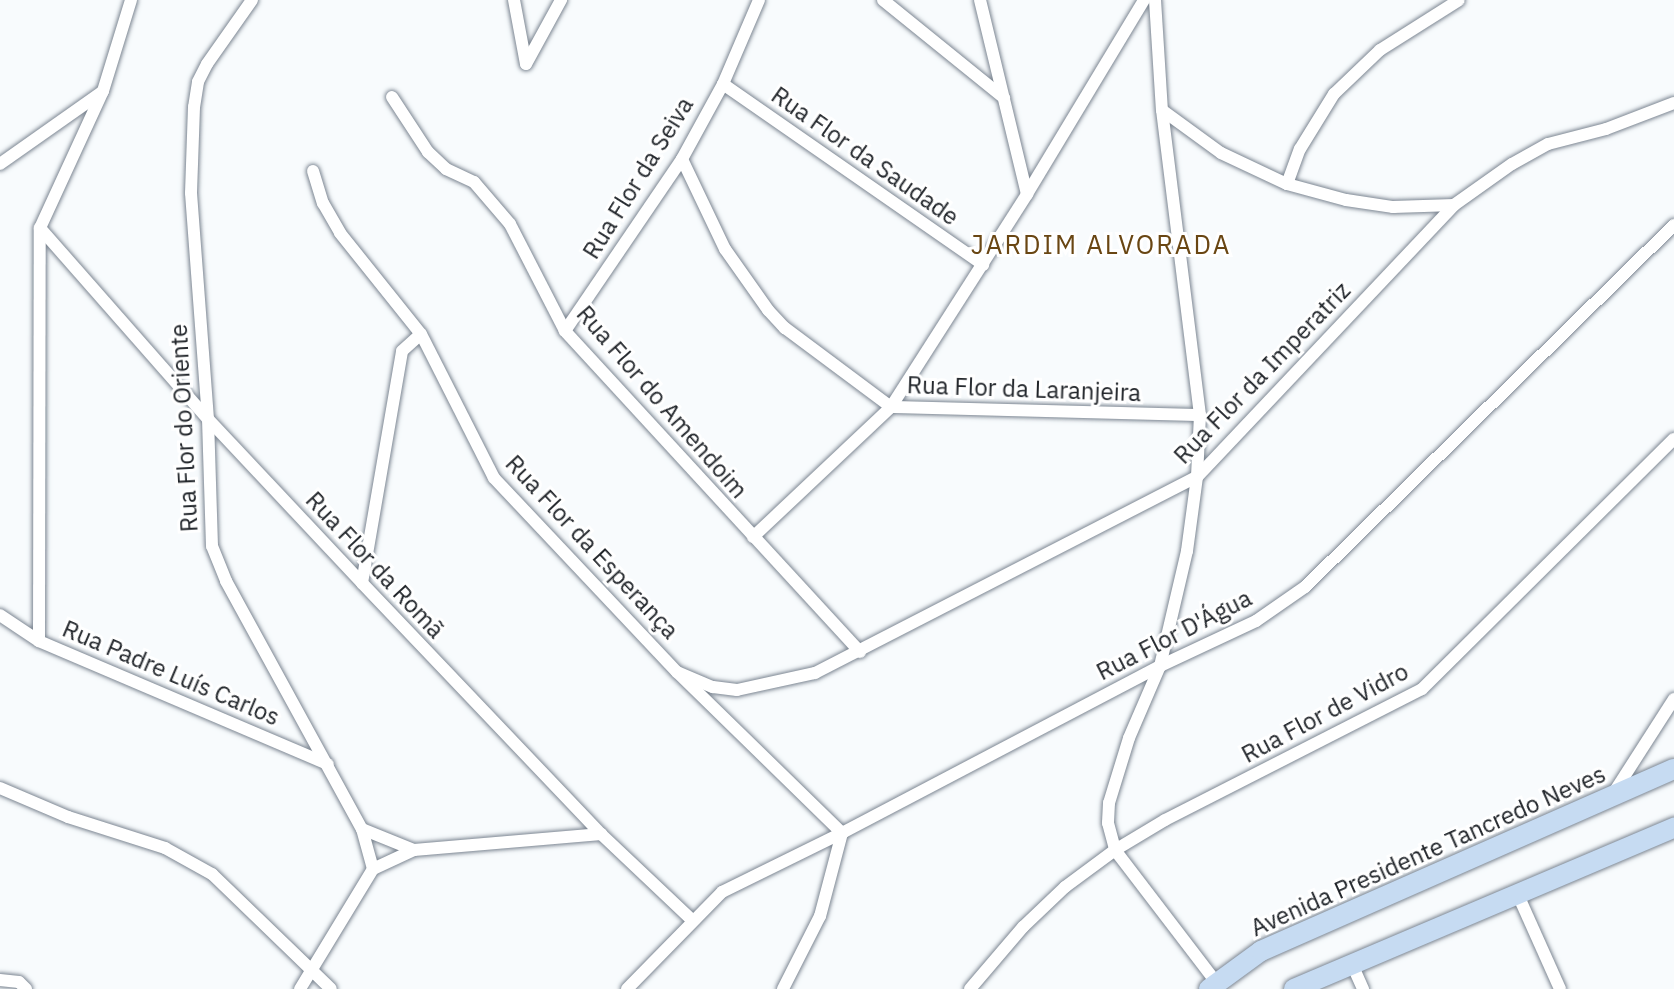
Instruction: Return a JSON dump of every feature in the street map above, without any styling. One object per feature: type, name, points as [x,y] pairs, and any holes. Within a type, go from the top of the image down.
[{"type":"main road","name":"Avenida Presidente Tancredo Neves","points":[[1212,986],[1261,951],[1609,801],[1674,769]]},
{"type":"main road","points":[[1294,989],[1351,962],[1674,828]]},
{"type":"street","points":[[39,641],[40,228],[103,91],[131,0]]},
{"type":"street","name":"Rua Flor do Oriente","points":[[252,0],[207,64],[198,82],[194,107],[191,193],[208,419],[212,546],[226,581],[362,829],[373,869]]},
{"type":"street","points":[[514,0],[526,64],[561,0]]},
{"type":"street","name":"Rua Flor da Seiva","points":[[565,331],[682,159],[723,84],[759,0]]},
{"type":"street","points":[[883,0],[1004,98]]},
{"type":"street","points":[[980,0],[1027,194]]},
{"type":"street","points":[[753,537],[891,407],[983,265],[1144,0]]},
{"type":"street","points":[[1155,0],[1162,110],[1200,415],[1197,477],[1187,551],[1160,666],[1129,738],[1109,803],[1110,841],[1212,986]]},
{"type":"street","points":[[1287,184],[1300,149],[1334,94],[1380,50],[1459,0]]},
{"type":"street","name":"Rua Flor da Saudade","points":[[723,84],[983,265]]},
{"type":"street","points":[[0,164],[103,91]]},
{"type":"street","name":"Rua Flor do Amendoim","points":[[392,97],[428,152],[446,169],[474,182],[510,224],[565,331],[860,652]]},
{"type":"street","name":"Rua Flor da Imperatriz","points":[[677,672],[713,687],[737,690],[815,673],[1197,477],[1454,205],[1512,164],[1548,144],[1619,125],[1674,103]]},
{"type":"street","points":[[1162,110],[1221,153],[1287,184],[1346,200],[1393,207],[1454,205]]},
{"type":"street","name":"Rua Flor da Laranjeira","points":[[682,159],[725,249],[768,310],[785,328],[891,407],[1200,415]]},
{"type":"street","name":"Rua Flor da Esperança","points":[[313,171],[323,203],[340,233],[421,334],[494,478],[677,672],[842,833]]},
{"type":"street","name":"Rua Flor D'Água","points":[[627,989],[722,892],[842,833],[1160,666],[1256,621],[1305,587],[1674,225]]},
{"type":"street","name":"Rua Flor da Romã","points":[[40,228],[208,419],[362,583],[601,834],[692,920]]},
{"type":"street","points":[[362,583],[402,351],[421,334]]},
{"type":"street","name":"Rua Flor de Vidro","points":[[970,989],[1065,887],[1115,850],[1165,820],[1422,689],[1674,439]]},
{"type":"street","name":"Rua Padre Luís Carlos","points":[[0,615],[39,641],[328,764]]},
{"type":"street","points":[[1609,801],[1674,699]]},
{"type":"street","points":[[0,788],[68,817],[165,848],[212,874],[331,989]]},
{"type":"street","points":[[362,829],[414,850]]},
{"type":"street","points":[[783,989],[820,916],[842,833]]},
{"type":"street","points":[[300,989],[373,869],[414,850],[601,834]]},
{"type":"street","points":[[1518,895],[1560,989]]},
{"type":"street","points":[[1351,962],[1363,989]]},
{"type":"street","points":[[0,980],[19,982],[26,989]]},
{"type":"district","name":"JARDIM ALVORADA","points":[[1101,245]]}]
